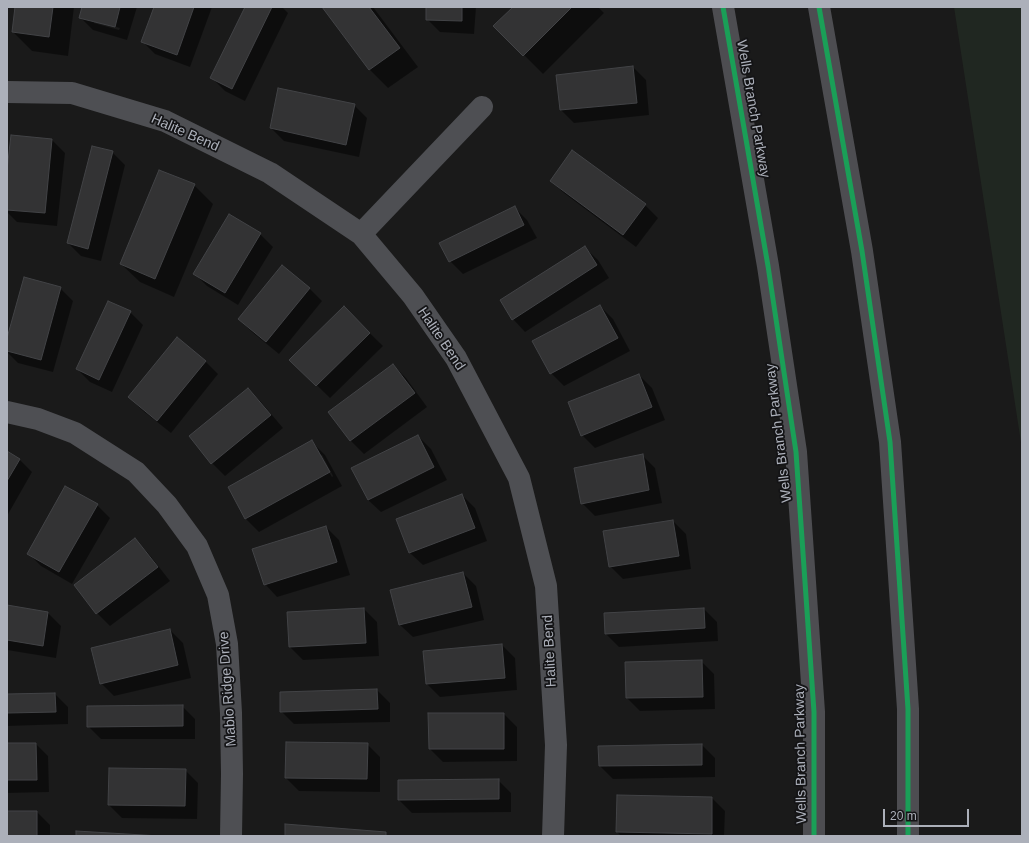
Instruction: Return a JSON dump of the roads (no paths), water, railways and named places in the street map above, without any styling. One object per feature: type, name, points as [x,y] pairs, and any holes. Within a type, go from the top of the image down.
[{"type":"street","name":"Wells Branch Parkway","points":[[724,7],[768,266],[796,452],[814,712],[814,836]]},
{"type":"street","points":[[819,7],[862,251],[890,442],[908,709],[908,836]]},
{"type":"street","name":"Halite Bend","points":[[7,92],[72,93],[165,121],[270,172],[361,234],[413,296],[456,358],[519,478],[546,586],[556,745],[553,836]]},
{"type":"street","points":[[361,234],[482,107]]},
{"type":"street","name":"Mablo Ridge Drive","points":[[7,412],[38,419],[76,433],[136,472],[167,505],[197,546],[218,595],[227,644],[231,713],[231,836]]}]
